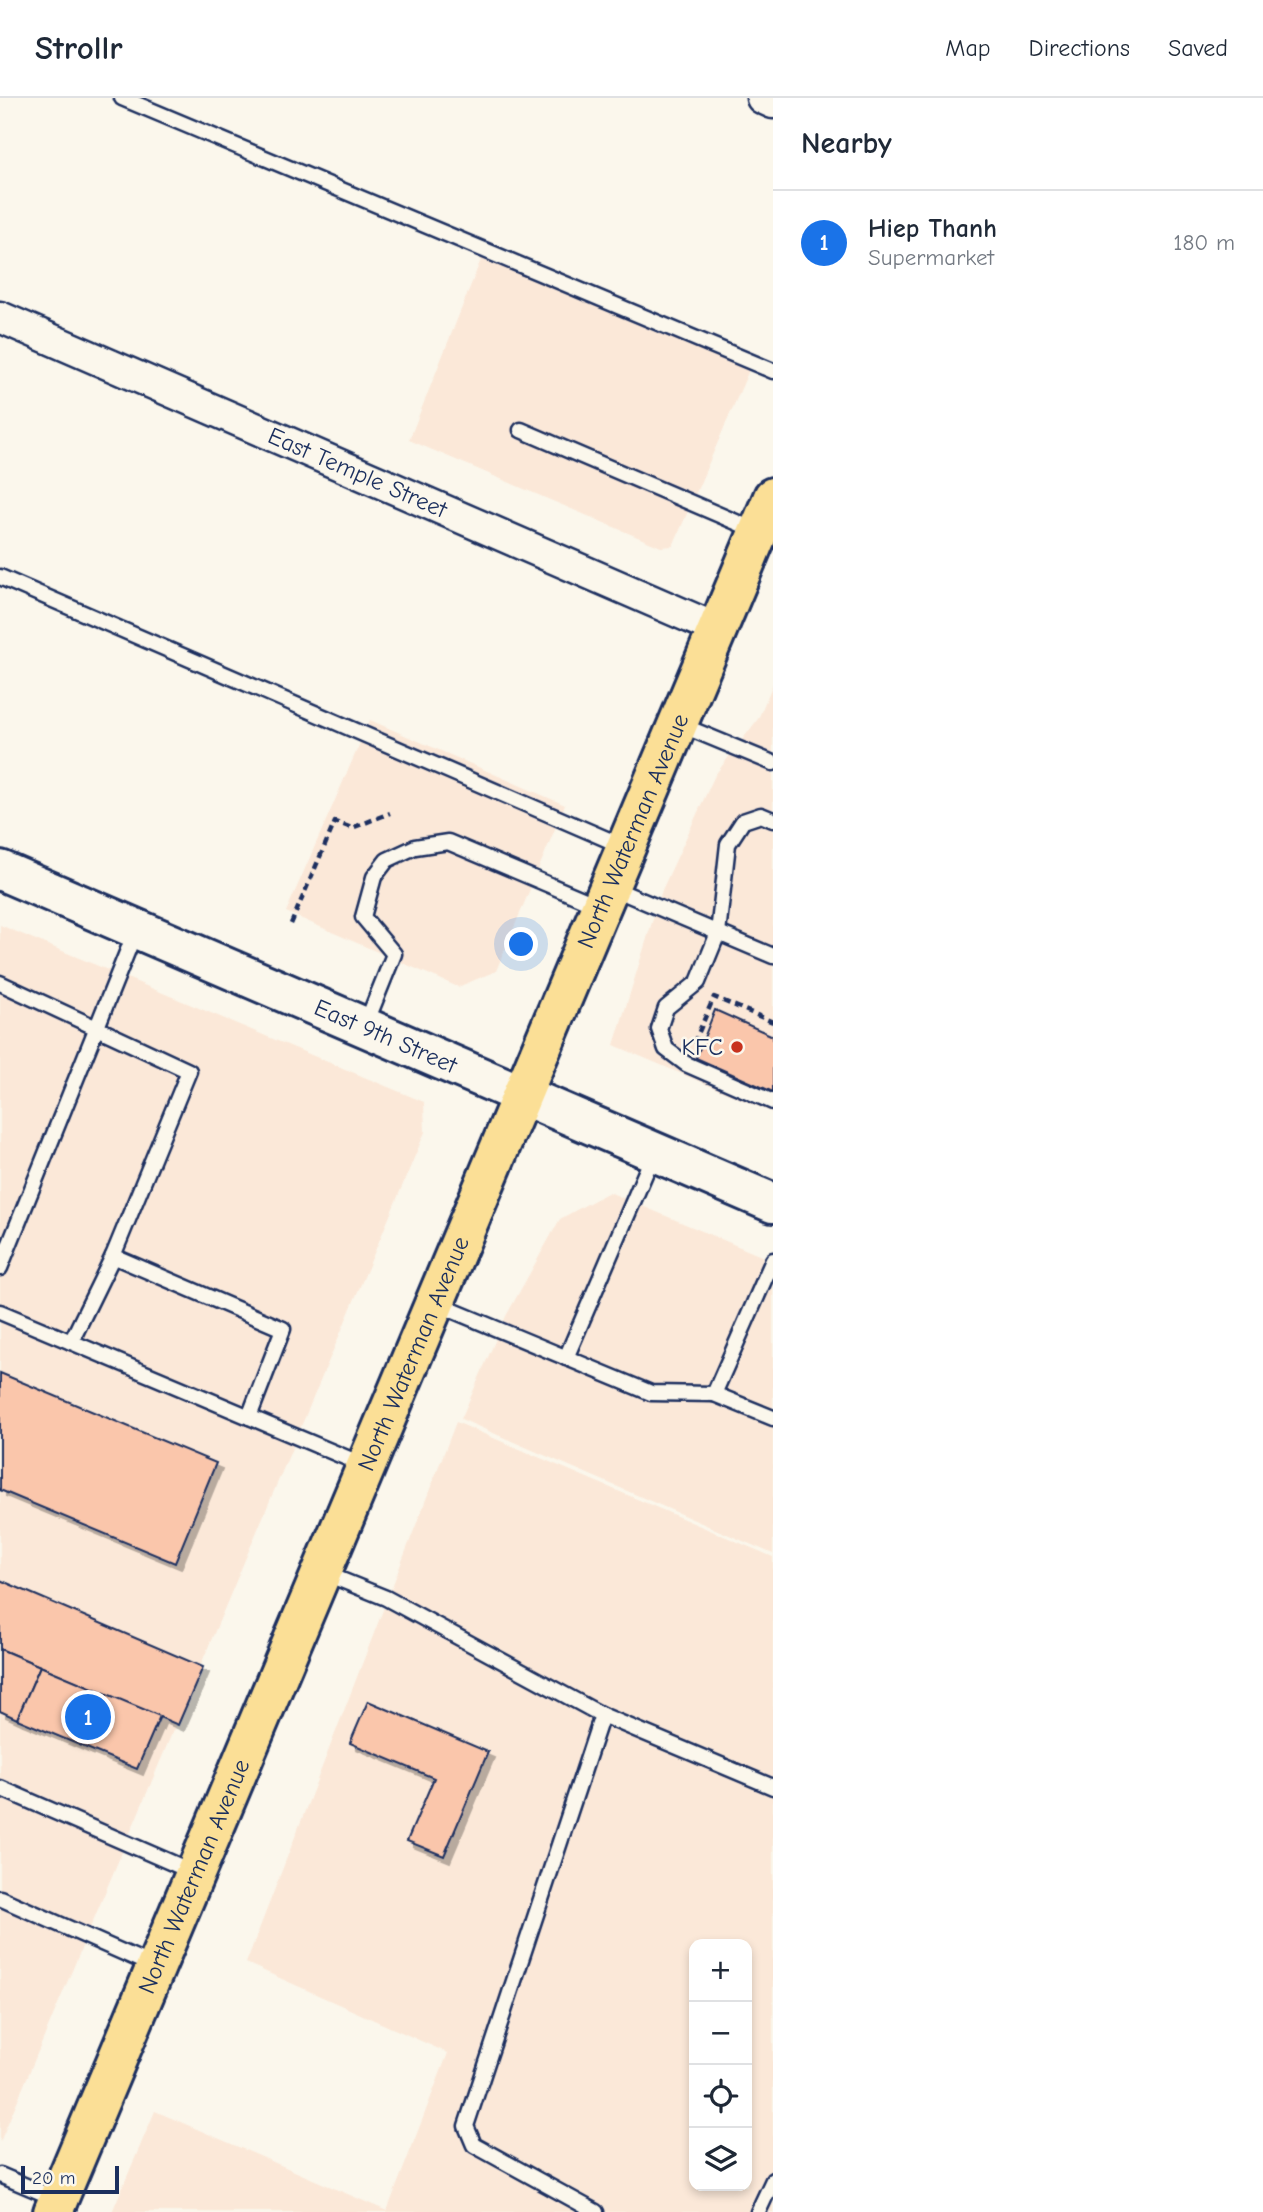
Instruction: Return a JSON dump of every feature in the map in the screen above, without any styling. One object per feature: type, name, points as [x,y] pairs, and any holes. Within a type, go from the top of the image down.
[{"type":"main road","name":"North Waterman Avenue","points":[[56,2206],[198,1874],[773,497]]},
{"type":"street","points":[[762,98],[773,103]]},
{"type":"street","name":"East Temple Street","points":[[0,317],[717,629]]},
{"type":"street","name":"East 9th Street","points":[[0,870],[363,1029],[773,1203]]},
{"type":"lane","points":[[122,98],[773,371]]},
{"type":"lane","points":[[521,430],[758,532]]},
{"type":"lane","points":[[0,578],[625,847]]},
{"type":"lane","points":[[677,723],[773,763]]},
{"type":"lane","points":[[773,820],[761,815],[743,821],[728,844],[718,933],[698,982],[666,1008],[659,1029],[666,1049],[685,1064],[773,1101]]},
{"type":"lane","points":[[363,1029],[394,954],[373,933],[363,917],[374,877],[387,860],[415,847],[448,842],[718,933],[773,956]]},
{"type":"lane","points":[[0,1268],[137,929]]},
{"type":"lane","points":[[0,983],[189,1071],[113,1256],[71,1342]]},
{"type":"lane","points":[[566,1358],[654,1152]]},
{"type":"lane","points":[[113,1256],[283,1329],[249,1418]]},
{"type":"lane","points":[[714,1394],[773,1260]]},
{"type":"lane","points":[[437,1304],[651,1393],[714,1394],[773,1418]]},
{"type":"lane","points":[[0,1312],[368,1467]]},
{"type":"lane","points":[[324,1573],[386,1598],[602,1715],[773,1787]]},
{"type":"lane","points":[[596,2212],[474,2146],[466,2126],[602,1715]]},
{"type":"lane","points":[[0,1788],[198,1874]]},
{"type":"lane","points":[[0,1898],[158,1968]]},
{"type":"lane","points":[[0,2175],[56,2206]]},
{"type":"lane","points":[[758,2212],[773,2180]]},
{"type":"path","points":[[291,924],[335,822],[352,828],[390,813]]},
{"type":"path","points":[[685,1064],[714,997],[773,1022]]},
{"type":"shaded area","points":[[488,242],[756,354],[673,546],[661,547],[409,440]]},
{"type":"shaded area","points":[[773,684],[773,1113],[614,1045],[662,890],[715,775],[758,719]]},
{"type":"shaded area","points":[[370,720],[565,805],[496,971],[458,987],[286,912]]},
{"type":"shaded area","points":[[0,925],[424,1102],[425,1132],[0,2142]]},
{"type":"shaded area","points":[[609,1192],[773,1261],[773,1554],[461,1419],[506,1316],[560,1219]]},
{"type":"shaded area","points":[[456,1422],[773,1557],[773,2212],[112,2212],[155,2111],[387,2211],[448,2053],[246,1963]]},
{"type":"building","name":"KFC","points":[[715,1010],[773,1036],[773,1092],[696,1058]]},
{"type":"building","points":[[0,1373],[216,1463],[175,1563],[0,1490]]},
{"type":"building","points":[[0,1580],[203,1667],[178,1725],[0,1649]]},
{"type":"building","points":[[0,1649],[40,1666],[17,1719],[0,1711]]},
{"type":"building","points":[[40,1666],[160,1716],[137,1769],[17,1719]]},
{"type":"building","points":[[368,1701],[488,1752],[444,1856],[407,1841],[434,1778],[350,1743]]},
{"type":"place","name":"KFC","points":[[737,1047]]},
{"type":"place","name":"Hiep Thanh","points":[[88,1717]]}]
